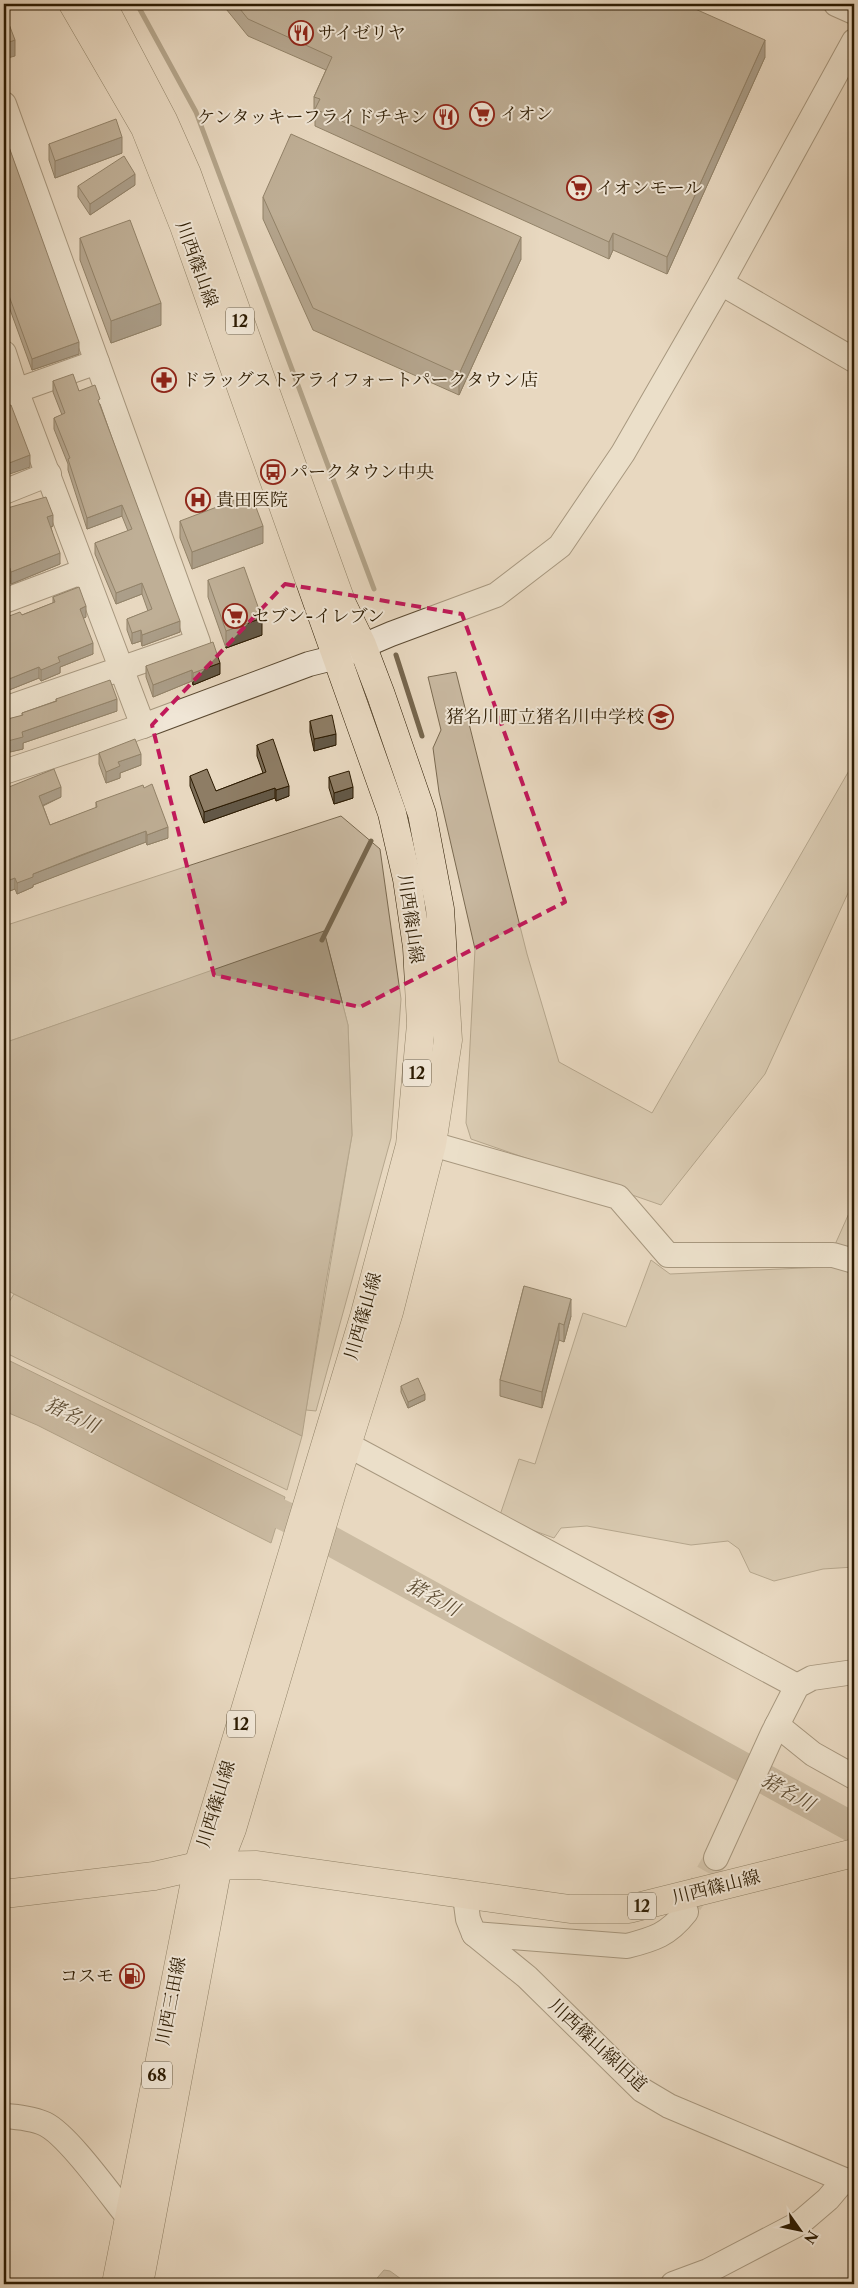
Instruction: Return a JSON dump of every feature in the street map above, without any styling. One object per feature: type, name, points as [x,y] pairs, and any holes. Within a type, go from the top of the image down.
[{"type":"main road","name":"川西篠山線","points":[[73,4],[145,128],[184,226],[392,813],[405,870],[417,947],[421,1024],[410,1145],[364,1317],[321,1491],[208,1866]]},
{"type":"main road","name":"川西篠山線","points":[[102,4],[163,120],[187,174],[342,604],[362,645],[422,814],[440,910],[448,1040],[432,1144],[389,1312],[348,1445],[321,1491]]},
{"type":"main road","name":"川西篠山線","points":[[4,1894],[154,1876],[208,1866],[257,1865],[465,1896],[570,1909],[630,1909],[854,1853]]},
{"type":"main road","name":"川西三田線","points":[[116,2284],[208,1866]]},
{"type":"main road","name":"川西三田線","points":[[139,2284],[208,1866]]},
{"type":"street","points":[[836,4],[854,12]]},
{"type":"street","points":[[4,772],[143,726],[309,664],[337,657],[362,645],[496,595],[560,546],[623,452],[721,283],[854,41]]},
{"type":"street","points":[[4,104],[198,642],[4,709]]},
{"type":"street","points":[[721,283],[854,360]]},
{"type":"street","points":[[4,352],[10,392],[48,474],[143,726]]},
{"type":"street","points":[[10,392],[97,362]]},
{"type":"street","points":[[4,492],[48,474]]},
{"type":"street","points":[[4,601],[84,571]]},
{"type":"street","points":[[432,1144],[618,1197],[668,1255],[833,1255],[854,1261]]},
{"type":"street","points":[[348,1445],[797,1686]]},
{"type":"street","points":[[716,1858],[775,1729],[797,1686],[812,1678],[854,1672]]},
{"type":"street","points":[[775,1729],[813,1754],[854,1777]]},
{"type":"street","points":[[465,1896],[468,1919],[474,1934],[627,1946],[650,1940],[673,1928],[686,1912]]},
{"type":"street","name":"川西篠山線旧道","points":[[474,1934],[527,1977],[642,2090],[669,2106],[849,2182]]},
{"type":"street","points":[[4,2116],[24,2118],[45,2124],[61,2136],[129,2218]]},
{"type":"street","points":[[673,2284],[708,2271],[800,2223],[849,2182]]},
{"type":"highlighted area","points":[[285,584],[462,614],[565,902],[360,1007],[214,975],[152,725]]},
{"type":"shaded area","points":[[456,672],[527,954],[559,1062],[652,1113],[854,762],[854,880],[765,1074],[661,1205],[471,1139],[466,1123],[475,949],[439,792],[433,748],[441,730],[428,677]]},
{"type":"shaded area","points":[[341,816],[380,849],[401,999],[391,1138],[316,1411],[306,1410],[352,1135],[348,1025],[324,932],[4,1043],[4,926]]},
{"type":"shaded area","points":[[854,1202],[854,1567],[823,1569],[774,1581],[750,1572],[739,1549],[728,1541],[691,1545],[587,1526],[561,1528],[554,1538],[499,1518],[519,1459],[535,1464],[583,1313],[626,1327],[651,1260],[670,1274],[825,1267]]},
{"type":"shaded area","points":[[14,1294],[302,1436],[287,1490],[4,1352],[4,1310]]},
{"type":"water","points":[[324,931],[348,1025],[352,1135],[325,1288],[302,1436],[4,1289],[4,1043]]},
{"type":"water","points":[[4,1358],[285,1497],[271,1543],[37,1425],[4,1411]]},
{"type":"water","points":[[384,2270],[390,2271],[408,2284],[372,2284]]},
{"type":"building","name":"イオンモール","points":[[236,4],[684,4],[765,40],[667,257],[613,233],[609,242],[315,109],[320,99],[314,97],[332,57],[248,19]]},
{"type":"building","points":[[4,11],[15,40],[4,44]]},
{"type":"building","points":[[116,119],[122,137],[55,161],[49,144]]},
{"type":"building","points":[[4,133],[79,342],[32,359],[4,282]]},
{"type":"building","points":[[291,134],[521,237],[459,374],[313,308],[263,197]]},
{"type":"building","points":[[124,156],[135,174],[90,204],[78,186]]},
{"type":"building","points":[[130,220],[161,303],[111,321],[80,238]]},
{"type":"building","points":[[73,374],[79,391],[95,385],[100,399],[98,400],[180,621],[142,635],[141,630],[132,633],[127,619],[152,609],[142,583],[116,593],[95,543],[132,529],[122,505],[87,518],[68,459],[70,458],[54,418],[65,413],[53,381]]},
{"type":"building","points":[[11,405],[30,455],[4,465],[4,407]]},
{"type":"building","points":[[251,494],[263,526],[192,552],[180,521]]},
{"type":"building","points":[[46,497],[53,515],[47,517],[60,553],[11,572],[10,568],[4,570],[4,509]]},
{"type":"building","name":"セブン-イレブン","points":[[244,567],[262,618],[226,631],[208,580]]},
{"type":"building","points":[[79,587],[86,606],[80,609],[93,643],[58,657],[60,662],[41,670],[39,667],[4,681],[4,618],[20,612],[22,615],[55,602],[53,597]]},
{"type":"building","points":[[213,642],[220,663],[193,673],[192,670],[153,685],[146,666]]},
{"type":"building","points":[[110,680],[117,699],[22,732],[23,737],[4,742],[4,720],[23,715],[22,713],[57,701],[56,699]]},
{"type":"building","points":[[332,715],[336,734],[314,739],[310,721]]},
{"type":"building","points":[[135,739],[141,754],[118,762],[120,766],[106,772],[99,753]]},
{"type":"building","points":[[273,739],[289,786],[276,790],[275,788],[204,812],[190,776],[207,769],[216,791],[266,772],[257,745]]},
{"type":"building","points":[[54,769],[61,787],[39,796],[50,825],[97,807],[96,802],[143,785],[144,788],[152,784],[168,827],[147,835],[146,831],[81,855],[33,874],[33,877],[17,883],[15,878],[4,882],[4,789]]},
{"type":"building","points":[[349,771],[353,787],[334,793],[329,777]]},
{"type":"building","points":[[524,1286],[571,1299],[564,1325],[559,1323],[542,1392],[500,1380]]},
{"type":"building","points":[[418,1378],[425,1394],[408,1402],[401,1386]]},
{"type":"waterway","points":[[137,4],[196,112],[374,589]]},
{"type":"waterway","points":[[396,655],[422,736]]},
{"type":"waterway","points":[[322,940],[371,841]]},
{"type":"waterway","name":"猪名川","points":[[244,1497],[289,1518],[854,1828]]},
{"type":"tunnel","points":[[690,1904],[716,1858]]},
{"type":"place","name":"サイゼリヤ","points":[[301,33]]},
{"type":"place","name":"イオン","points":[[482,114]]},
{"type":"place","name":"ケンタッキーフライドチキン","points":[[446,117]]},
{"type":"place","name":"イオンモール","points":[[579,188]]},
{"type":"place","name":"ドラッグストアライフォートパークタウン店","points":[[164,380]]},
{"type":"place","name":"パークタウン中央","points":[[273,472]]},
{"type":"place","name":"貴田医院","points":[[198,500]]},
{"type":"place","name":"セブン-イレブン","points":[[235,616]]},
{"type":"place","name":"猪名川町立猪名川中学校","points":[[661,717]]},
{"type":"place","name":"コスモ","points":[[132,1976]]}]
